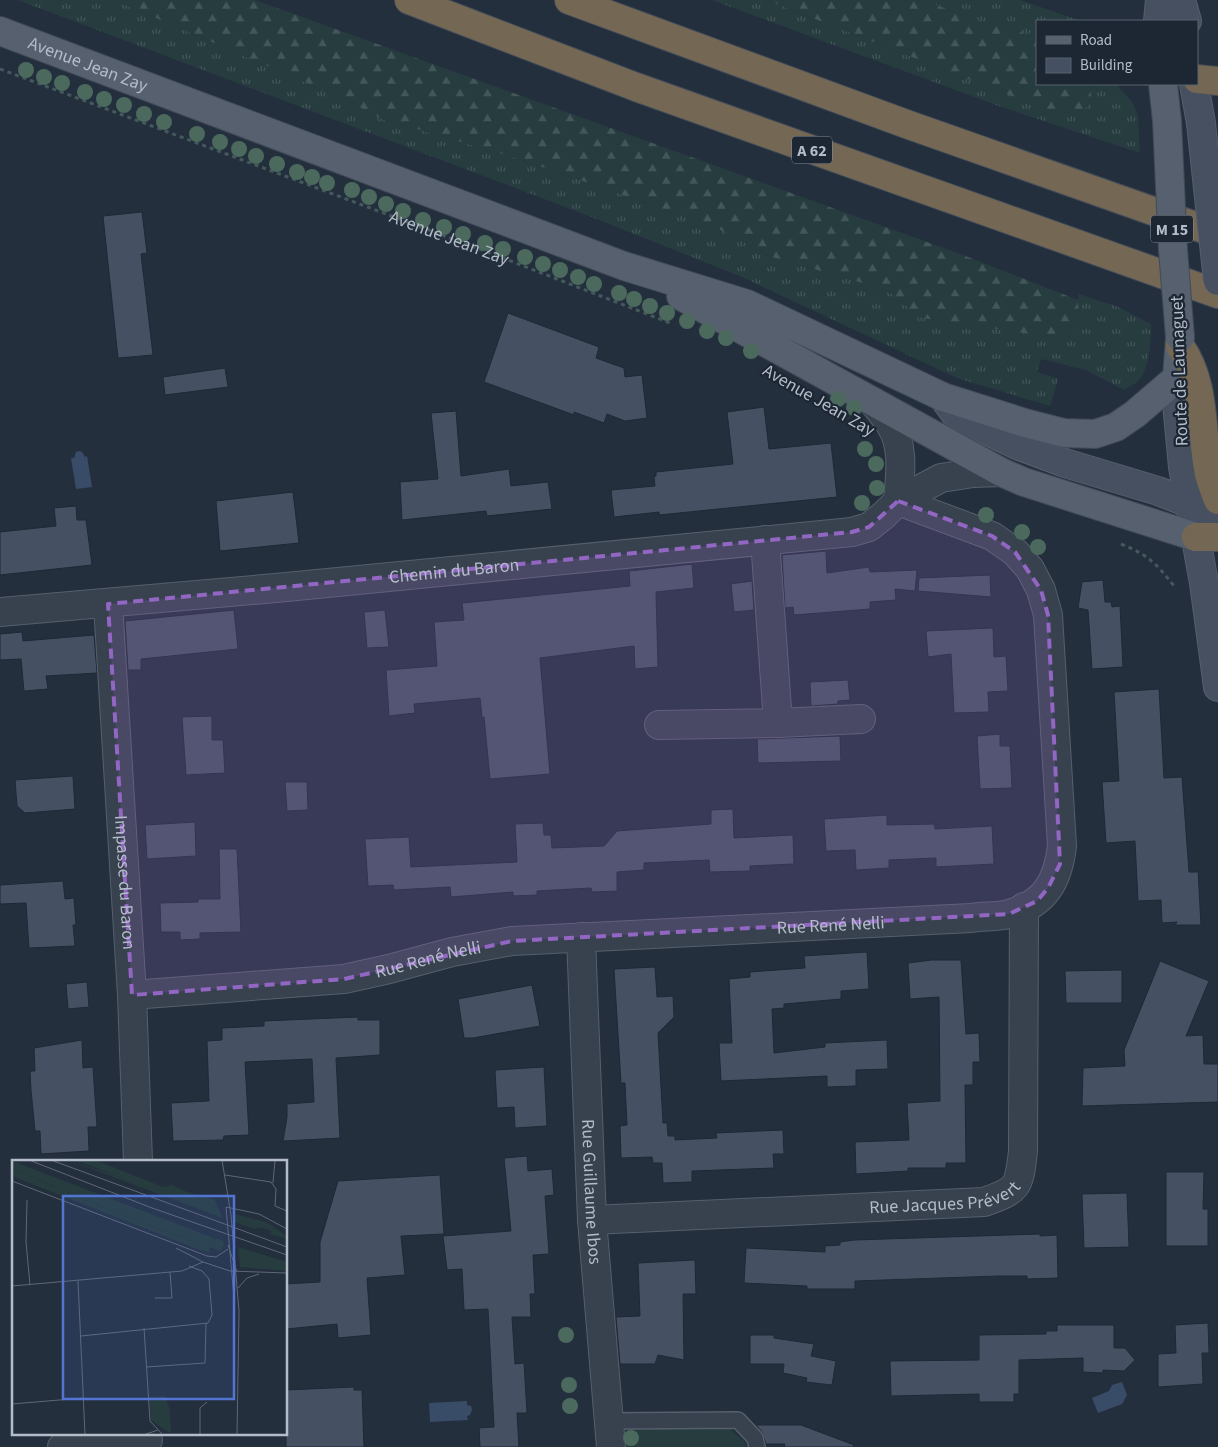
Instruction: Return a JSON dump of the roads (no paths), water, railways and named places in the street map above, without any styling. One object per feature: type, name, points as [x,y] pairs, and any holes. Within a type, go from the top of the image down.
[{"type":"highway","name":"A 62","points":[[409,0],[636,87],[1218,294]]},
{"type":"highway","points":[[569,0],[909,125],[1218,234]]},
{"type":"highway","points":[[1198,79],[1218,80]]},
{"type":"highway","points":[[1180,341],[1199,387],[1209,475],[1218,500]]},
{"type":"main road","points":[[1158,20],[1160,0]]},
{"type":"main road","points":[[1181,0],[1187,20]]},
{"type":"main road","name":"Avenue Jean Zay","points":[[0,31],[624,266],[747,304],[943,397],[1025,423],[1064,433],[1095,434],[1116,427],[1135,414],[1177,378]]},
{"type":"main road","name":"Route de Launaguet","points":[[1164,85],[1180,341],[1177,403],[1183,467],[1189,503],[1211,532],[1218,687]]},
{"type":"main road","name":"M 15","points":[[1194,85],[1201,123],[1218,281]]},
{"type":"main road","name":"Avenue Jean Zay","points":[[624,266],[1001,472],[1024,482],[1211,532]]},
{"type":"main road","name":"Avenue Jean Zay","points":[[943,397],[957,416],[1016,445],[1065,463],[1158,491],[1189,503]]},
{"type":"street","points":[[873,402],[891,426],[899,445],[898,501]]},
{"type":"street","name":"Chemin du Baron","points":[[0,612],[108,604],[852,532],[868,527],[898,501],[941,478],[973,472],[1001,472]]},
{"type":"street","name":"Rue René Nelli","points":[[132,995],[344,979],[452,952],[512,941],[971,918],[1009,914],[1037,901],[1048,888],[1058,870],[1062,846],[1048,615],[1041,590],[1030,569],[1015,552],[992,536],[898,501]]},
{"type":"street","points":[[766,540],[778,723]]},
{"type":"street","name":"Impasse du Baron","points":[[108,604],[132,995],[138,1160]]},
{"type":"street","points":[[659,725],[778,723],[861,719]]},
{"type":"street","name":"Rue Jacques Prévert","points":[[592,1220],[984,1202],[1003,1196],[1013,1189],[1020,1178],[1023,1151],[1024,907]]},
{"type":"street","name":"Rue Guillaume Ibos","points":[[581,937],[592,1220],[610,1434]]},
{"type":"street","points":[[62,1447],[148,1440]]},
{"type":"lane","points":[[610,1434],[738,1420],[755,1438],[757,1447]]},
{"type":"water","points":[[79,451],[85,457],[87,456],[92,487],[76,489],[71,458],[74,458],[76,452]]},
{"type":"water","points":[[1122,1382],[1127,1395],[1122,1404],[1098,1413],[1092,1398],[1109,1391],[1112,1385]]},
{"type":"water","points":[[467,1401],[467,1405],[471,1406],[472,1410],[470,1415],[467,1416],[468,1420],[430,1422],[429,1403]]}]
